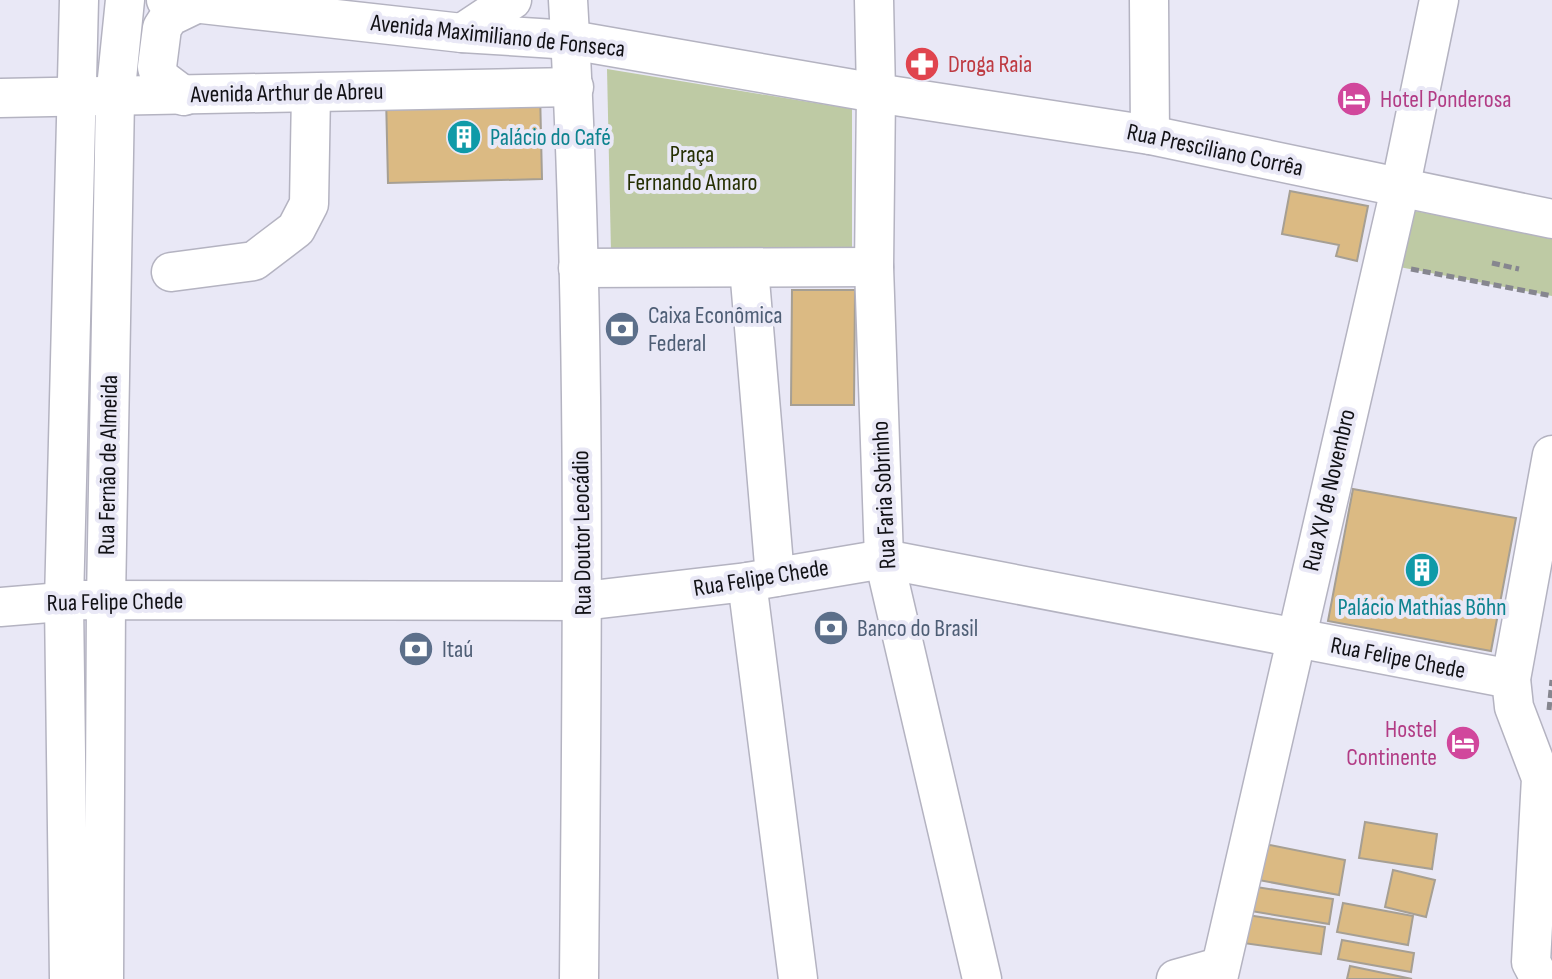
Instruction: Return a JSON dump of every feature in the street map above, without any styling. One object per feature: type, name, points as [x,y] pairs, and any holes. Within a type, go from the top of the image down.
[{"type":"street","name":"Rua Fernão de Almeida","points":[[69,979],[64,602],[79,0]]},
{"type":"street","name":"Rua Fernão de Almeida","points":[[104,979],[106,600],[115,98],[125,0]]},
{"type":"street","points":[[462,33],[512,0]]},
{"type":"street","name":"Rua Doutor Leocádio","points":[[568,0],[574,87],[583,601],[579,979]]},
{"type":"street","name":"Rua Faria Sobrinho","points":[[874,0],[874,267],[884,559],[982,979]]},
{"type":"street","points":[[1149,0],[1150,135]]},
{"type":"street","name":"Rua XV de Novembro","points":[[1219,973],[1400,189],[1439,0]]},
{"type":"street","points":[[182,1],[162,28],[157,67],[160,78],[184,96]]},
{"type":"street","name":"Avenida Maximiliano de Fonseca","points":[[182,1],[462,33],[571,40],[876,93]]},
{"type":"street","name":"Avenida Arthur de Abreu","points":[[0,98],[574,87]]},
{"type":"street","points":[[171,272],[254,261],[296,229],[309,204],[311,93]]},
{"type":"street","name":"Rua Presciliano Corrêa","points":[[876,93],[1150,135],[1552,219]]},
{"type":"street","points":[[578,268],[874,267]]},
{"type":"street","points":[[749,268],[761,579],[798,979]]},
{"type":"street","points":[[1526,973],[1541,778],[1514,707],[1511,679],[1552,455]]},
{"type":"street","name":"Rua Felipe Chede","points":[[0,607],[106,600],[583,601],[761,579],[884,559],[1511,679]]},
{"type":"street","points":[[1176,979],[1219,973]]},
{"type":"path","points":[[1383,263],[1552,296]]},
{"type":"path","points":[[1492,263],[1519,269]]},
{"type":"green space","name":"Praça Fernando Amaro","points":[[607,69],[852,109],[852,249],[611,252]]},
{"type":"green space","points":[[1405,209],[1552,238],[1552,296],[1394,266]]},
{"type":"building","name":"Palácio do Café","points":[[540,91],[542,179],[388,183],[386,96]]},
{"type":"building","points":[[1290,191],[1368,206],[1357,261],[1336,256],[1339,245],[1282,234]]},
{"type":"building","points":[[792,290],[855,290],[854,405],[791,405]]},
{"type":"building","name":"Palácio Mathias Böhn","points":[[1353,489],[1516,518],[1491,651],[1328,621]]},
{"type":"building","points":[[1365,822],[1437,834],[1432,869],[1359,858]]},
{"type":"building","points":[[1255,842],[1345,860],[1339,895],[1248,878]]},
{"type":"building","points":[[1393,870],[1435,880],[1426,917],[1385,907]]},
{"type":"building","points":[[1244,885],[1333,899],[1329,924],[1239,909]]},
{"type":"building","points":[[1343,903],[1413,916],[1408,945],[1337,932]]},
{"type":"building","points":[[1234,913],[1325,927],[1321,954],[1229,941]]},
{"type":"building","points":[[1342,940],[1414,953],[1411,972],[1338,959]]},
{"type":"building","points":[[1350,966],[1412,979],[1347,979]]},
{"type":"place","name":"Droga Raia","points":[[922,64]]},
{"type":"place","name":"Hotel Ponderosa","points":[[1354,99]]},
{"type":"place","name":"Palácio do Café","points":[[464,137]]},
{"type":"place","name":"Caixa Econômica Federal","points":[[622,329]]},
{"type":"place","name":"Palácio Mathias Böhn","points":[[1422,570]]},
{"type":"place","name":"Banco do Brasil","points":[[831,628]]},
{"type":"place","name":"Itaú","points":[[416,649]]},
{"type":"place","name":"Hostel Continente","points":[[1463,743]]}]
